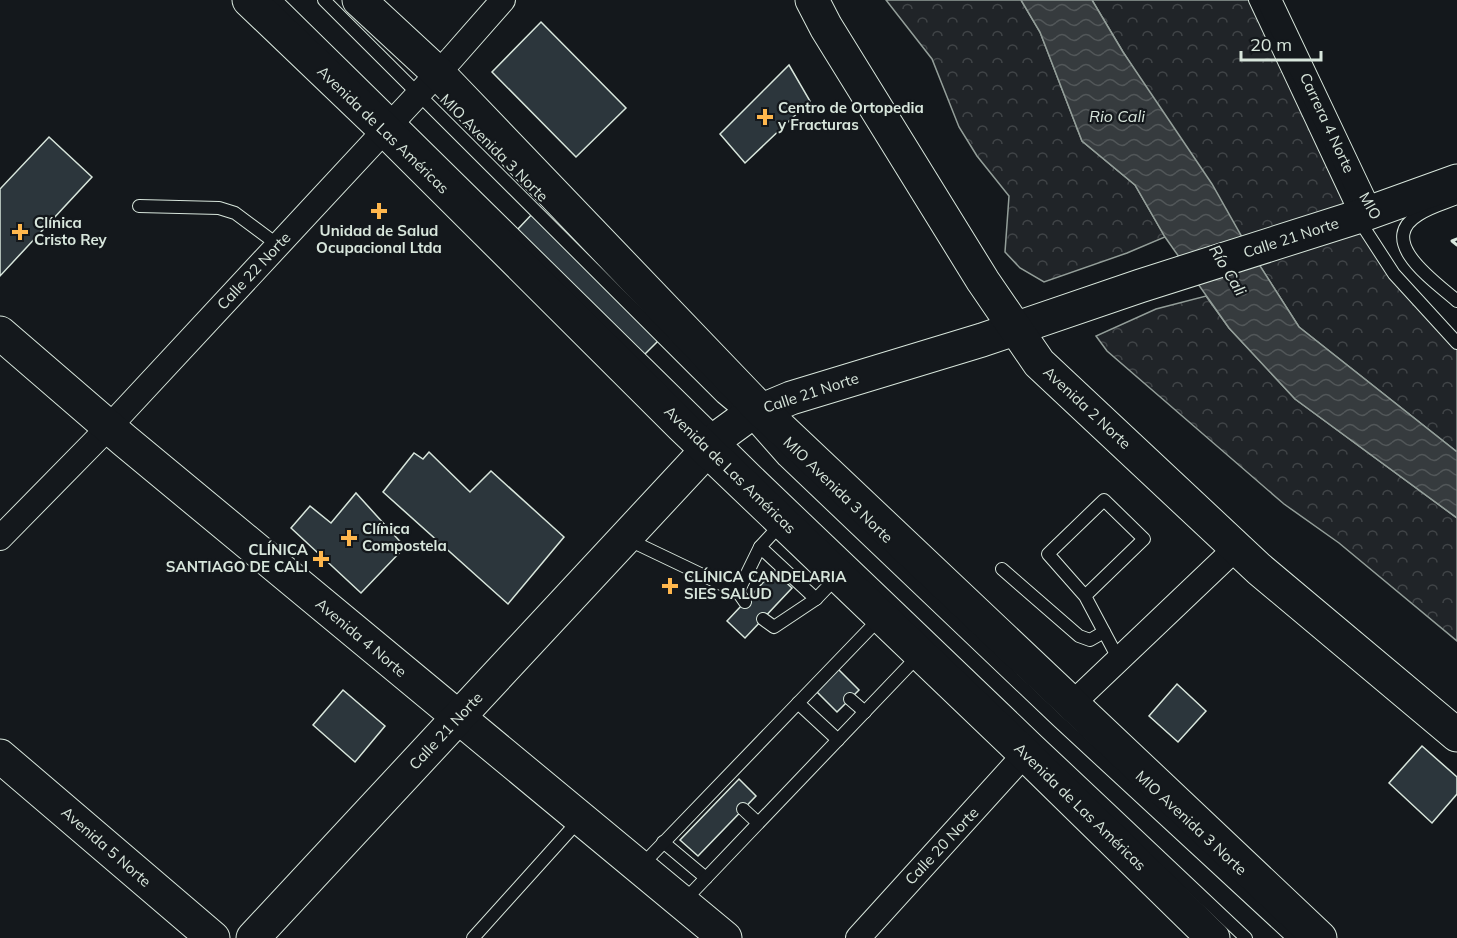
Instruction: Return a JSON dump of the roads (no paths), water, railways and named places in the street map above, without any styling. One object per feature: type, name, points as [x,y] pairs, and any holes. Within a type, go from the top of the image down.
[{"type":"main road","name":"Avenida de Las Américas","points":[[249,0],[734,428],[1071,704],[1320,938]]},
{"type":"main road","name":"Avenida de Las Américas","points":[[359,0],[428,84],[734,428],[782,522],[1214,938]]},
{"type":"main road","name":"Avenida 2 Norte","points":[[812,0],[825,27],[1015,330],[1039,363],[1236,548],[1457,735]]},
{"type":"main road","name":"Calle 21 Norte","points":[[253,938],[626,538],[734,428],[791,398],[1015,330],[1140,286],[1363,215],[1457,181]]},
{"type":"main road","name":"Avenida 4 Norte","points":[[0,333],[109,427],[725,938]]},
{"type":"main road","name":"Avenida 5 Norte","points":[[0,756],[213,938]]},
{"type":"street","name":"Calle 22 Norte","points":[[0,538],[109,427],[428,84],[503,0]]},
{"type":"street","name":"Carrera 4 Norte","points":[[1269,0],[1363,215]]},
{"type":"street","points":[[1071,704],[1236,548]]},
{"type":"street","name":"Calle 20 Norte","points":[[858,938],[1025,754]]},
{"type":"lane","points":[[276,0],[391,123]]},
{"type":"lane","name":"MIO Avenida 3 Norte","points":[[324,0],[428,84]]},
{"type":"lane","name":"MIO","points":[[1255,0],[1394,274],[1457,343]]},
{"type":"lane","points":[[1457,198],[1417,215],[1405,230],[1405,248],[1410,259],[1457,300]]},
{"type":"lane","points":[[139,206],[219,208],[235,213],[279,245]]},
{"type":"lane","points":[[734,428],[1037,741],[1246,938]]},
{"type":"lane","name":"MIO Avenida 3 Norte","points":[[734,428],[784,460],[1048,712],[1293,938]]},
{"type":"lane","points":[[1085,597],[1144,539],[1104,501],[1048,554],[1085,597],[1119,660]]},
{"type":"lane","points":[[626,538],[742,597],[760,547],[782,522]]},
{"type":"lane","points":[[760,547],[816,599]]},
{"type":"lane","points":[[1002,569],[1079,636],[1090,640],[1104,632]]},
{"type":"lane","points":[[763,619],[774,627],[816,599],[839,575]]},
{"type":"lane","points":[[639,867],[722,789],[798,704],[827,677],[882,617]]},
{"type":"lane","points":[[682,903],[921,654]]},
{"type":"lane","points":[[850,699],[865,712]]},
{"type":"lane","points":[[798,704],[837,740]]},
{"type":"lane","points":[[743,809],[758,823]]},
{"type":"lane","points":[[473,938],[581,818]]},
{"type":"lane","points":[[663,842],[706,878]]},
{"type":"water","name":"Rio Cali","points":[[1021,0],[1092,0],[1123,52],[1212,184],[1246,244],[1299,327],[1457,452],[1457,518],[1295,399],[1229,328],[1165,237],[1135,185],[1082,141],[1040,32]]},
{"type":"place","name":"Centro de Ortopedia y Fracturas","points":[[765,117]]},
{"type":"place","name":"Unidad de Salud Ocupacional Ltda","points":[[379,211]]},
{"type":"place","name":"Clínica Cristo Rey","points":[[20,232]]},
{"type":"place","name":"Clínica Compostela","points":[[349,538]]},
{"type":"place","name":"CLÍNICA SANTIAGO DE CALI","points":[[321,559]]},
{"type":"place","name":"CLÍNICA CANDELARIA SIES SALUD","points":[[670,586]]},
{"type":"water label","name":"Río Cali","points":[[1228,270]]}]
